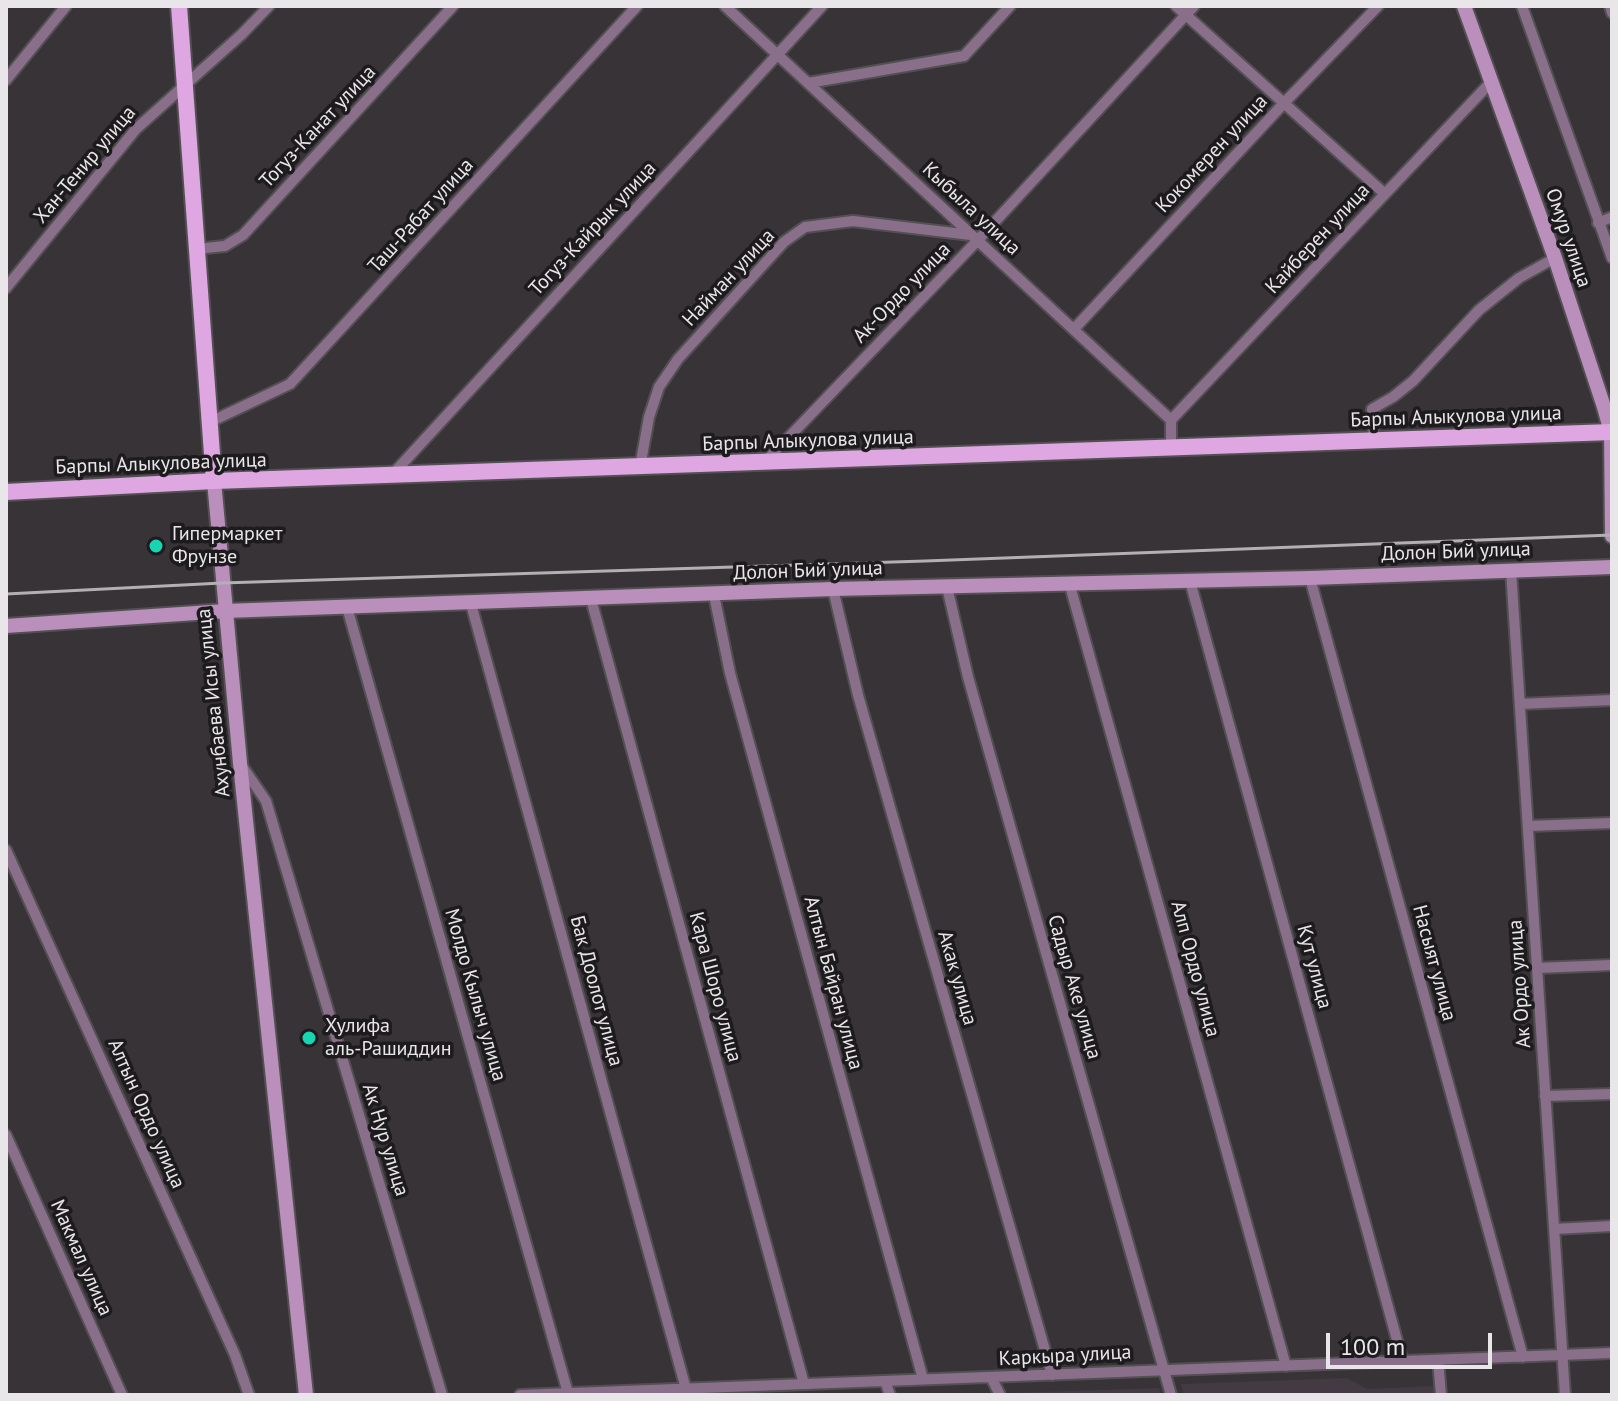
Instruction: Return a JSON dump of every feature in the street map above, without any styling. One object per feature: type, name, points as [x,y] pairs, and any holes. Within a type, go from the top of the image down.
[{"type":"main road","name":"Ахунбаева Исы улица","points":[[179,6],[214,481]]},
{"type":"main road","name":"Барпы Алыкулова улица","points":[[6,492],[214,481],[1611,432]]},
{"type":"street","points":[[6,80],[66,6]]},
{"type":"street","name":"Хан-Тенир улица","points":[[6,288],[136,129],[269,6]]},
{"type":"street","name":"Тогуз-Канат улица","points":[[196,249],[225,246],[243,235],[453,6]]},
{"type":"street","name":"Таш-Рабат улица","points":[[210,422],[290,384],[637,6]]},
{"type":"street","name":"Кыбыла улица","points":[[725,6],[1171,420]]},
{"type":"street","name":"Тогуз-Кайрык улица","points":[[391,476],[822,6]]},
{"type":"street","points":[[808,83],[964,56],[1010,6]]},
{"type":"street","points":[[1176,6],[1385,194]]},
{"type":"street","name":"Ак-Ордо улица","points":[[764,462],[1194,6]]},
{"type":"street","name":"Кокомерен улица","points":[[1074,329],[1378,6]]},
{"type":"street","name":"Омур улица","points":[[1464,6],[1555,258],[1611,432],[1612,536]]},
{"type":"street","name":"Омур улица","points":[[1522,6],[1612,258]]},
{"type":"street","points":[[1610,6],[1612,13]]},
{"type":"street","name":"Кайберен улица","points":[[1171,420],[1491,82]]},
{"type":"street","points":[[1598,223],[1612,217]]},
{"type":"street","name":"Найман улица","points":[[640,467],[649,417],[659,387],[678,359],[784,242],[805,227],[853,221],[975,238]]},
{"type":"street","points":[[1374,440],[1372,409],[1413,381],[1479,310],[1519,278],[1555,258]]},
{"type":"street","points":[[1171,420],[1171,449]]},
{"type":"street","name":"Ахунбаева Исы улица","points":[[214,481],[306,1395]]},
{"type":"street","name":"Долон Бий улица","points":[[6,626],[225,611],[833,589],[1310,578],[1612,567]]},
{"type":"street","name":"Ак Ордо улица","points":[[1511,570],[1565,1395]]},
{"type":"street","name":"Насыят улица","points":[[1310,578],[1523,1357]]},
{"type":"street","name":"Кут улица","points":[[1190,581],[1403,1362]]},
{"type":"street","name":"Алп Ордо улица","points":[[1069,582],[1286,1366]]},
{"type":"street","name":"Садыр Аке улица","points":[[947,587],[968,677],[1171,1395]]},
{"type":"street","name":"Акак улица","points":[[833,589],[858,695],[1052,1375]]},
{"type":"street","name":"Алтын Байран улица","points":[[714,595],[730,673],[923,1379]]},
{"type":"street","name":"Кара Шоро улица","points":[[591,599],[804,1384]]},
{"type":"street","name":"Бак Доолот улица","points":[[471,604],[686,1389]]},
{"type":"street","name":"Молдо Кылыч улица","points":[[347,607],[568,1393]]},
{"type":"street","points":[[1520,704],[1612,700]]},
{"type":"street","name":"Ак Нур улица","points":[[240,763],[266,801],[442,1395]]},
{"type":"street","points":[[1528,826],[1612,823]]},
{"type":"street","name":"Алтын Ордо улица","points":[[6,850],[235,1355],[249,1395]]},
{"type":"street","points":[[1537,968],[1612,965]]},
{"type":"street","points":[[1545,1096],[1612,1094]]},
{"type":"street","name":"Макмал улица","points":[[6,1135],[122,1395]]},
{"type":"street","points":[[1554,1229],[1612,1226]]},
{"type":"street","name":"Каркыра улица","points":[[520,1395],[686,1389],[759,1391],[804,1384],[1612,1353]]},
{"type":"street","points":[[1438,1360],[1441,1395]]},
{"type":"street","points":[[991,1377],[1000,1395]]},
{"type":"street","points":[[885,1381],[890,1395]]},
{"type":"shaded area","points":[[1347,1378],[1367,1389],[1434,1386],[1435,1395],[1184,1395],[1181,1384]]},
{"type":"shaded area","points":[[1159,1388],[1161,1395],[1008,1393]]},
{"type":"railway","points":[[6,594],[222,583],[1612,535]]},
{"type":"place","name":"Гипермаркет Фрунзе","points":[[156,546]]},
{"type":"place","name":"Хулифа аль-Рашиддин","points":[[309,1038]]}]
